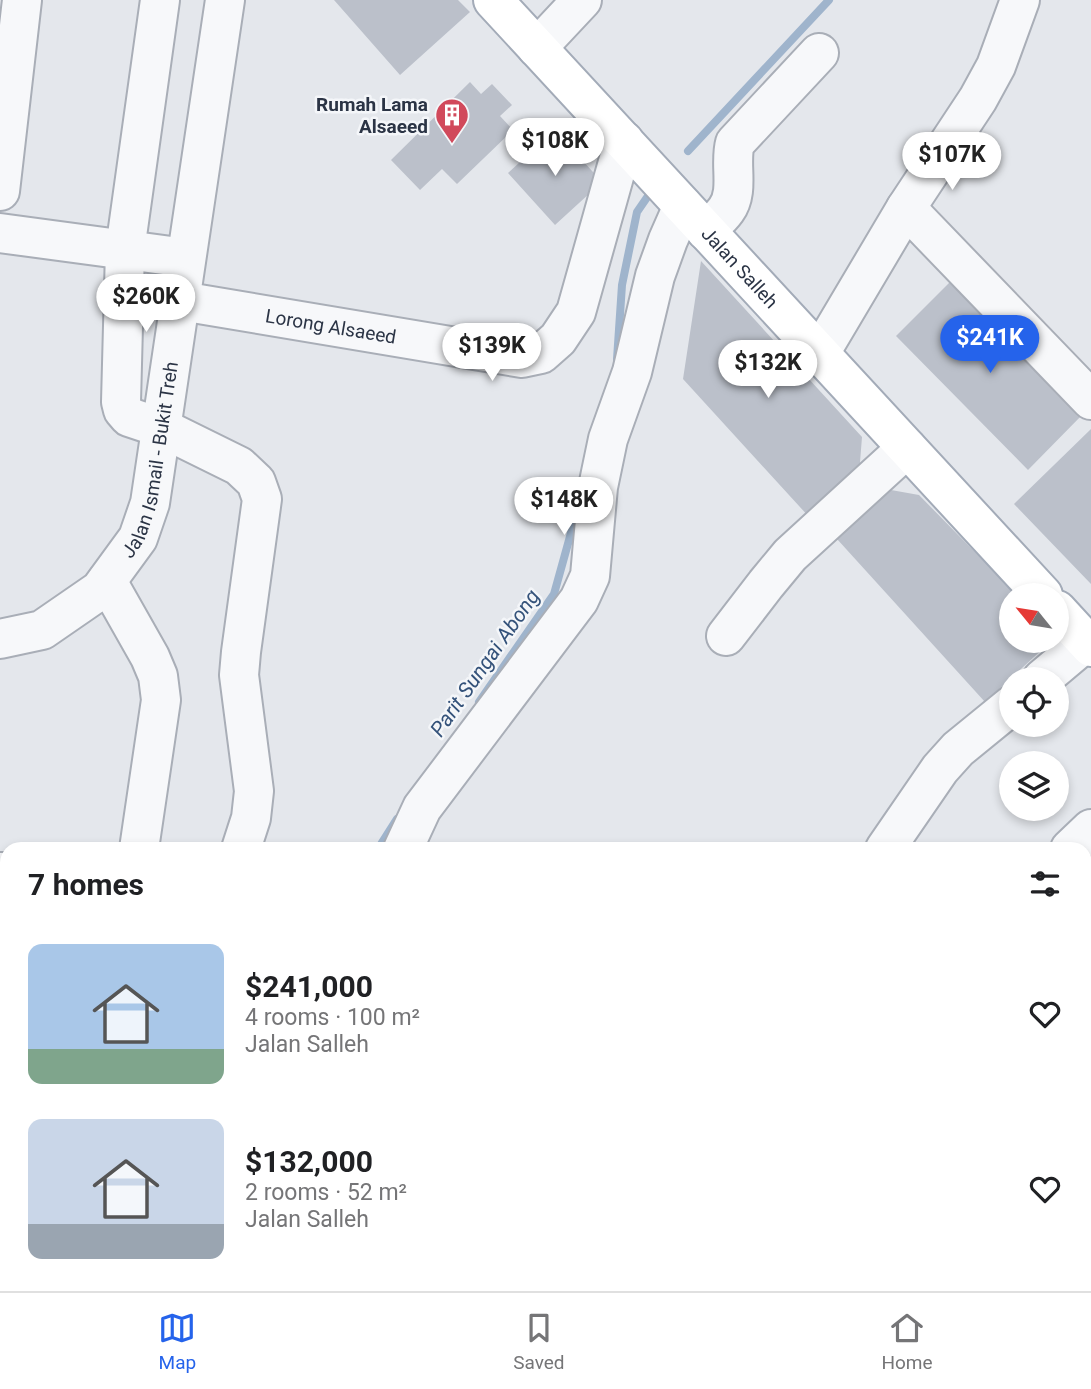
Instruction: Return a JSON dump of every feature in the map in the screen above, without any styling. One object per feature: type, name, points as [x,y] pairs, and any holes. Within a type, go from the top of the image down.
[{"type":"main road","name":"Jalan Salleh","points":[[493,0],[1032,583]]},
{"type":"main road","points":[[1069,623],[1089,645]]},
{"type":"street","points":[[0,191],[22,0]]},
{"type":"street","points":[[160,0],[125,250],[121,402],[129,417],[162,428],[239,466],[256,482],[262,499],[239,675],[254,791],[251,818],[243,842]]},
{"type":"street","name":"Jalan Ismail - Bukit Treh","points":[[0,639],[42,629],[100,590],[138,538],[150,503],[225,0]]},
{"type":"street","points":[[537,48],[582,0]]},
{"type":"street","points":[[820,354],[906,208],[984,88],[996,66],[1020,1]]},
{"type":"street","points":[[406,842],[422,808],[579,600],[590,576],[598,487],[608,439],[632,372],[655,276],[668,240],[695,218],[728,208],[733,192],[735,143],[820,52]]},
{"type":"street","name":"Lorong Alsaeed","points":[[181,301],[522,358],[541,354],[558,339],[576,312],[624,141]]},
{"type":"street","points":[[906,208],[1091,400]]},
{"type":"street","points":[[0,233],[186,258]]},
{"type":"street","points":[[726,636],[765,583],[790,555],[907,448]]},
{"type":"street","points":[[107,581],[158,676],[161,701],[140,842]]},
{"type":"street","points":[[1059,667],[1089,645]]},
{"type":"street","points":[[890,842],[940,769],[958,749],[999,716]]},
{"type":"street","points":[[1077,842],[1091,829]]},
{"type":"building","points":[[334,0],[458,0],[470,12],[400,75]]},
{"type":"building","name":"Rumah Lama Alsaeed","points":[[470,82],[481,94],[492,84],[512,105],[500,116],[513,130],[457,184],[442,169],[420,190],[391,160]]},
{"type":"building","points":[[555,130],[602,182],[555,225],[508,173]]},
{"type":"building","points":[[701,261],[862,437],[859,475],[810,518],[683,379]]},
{"type":"building","points":[[952,280],[1084,413],[1028,470],[896,336]]},
{"type":"building","points":[[1091,429],[1091,584],[1014,504]]},
{"type":"building","points":[[891,490],[919,495],[1005,583],[999,583],[999,653],[1038,653],[1023,667],[999,667],[999,689],[985,702],[837,539]]},
{"type":"waterway","points":[[688,151],[829,0]]},
{"type":"waterway","name":"Parit Sungai Abong","points":[[617,359],[622,285],[637,212],[648,196]]},
{"type":"waterway","name":"Parit Sungai Abong","points":[[479,702],[554,594],[579,504]]},
{"type":"waterway","name":"Parit Sungai Abong","points":[[382,842],[397,819]]},
{"type":"place","name":"Rumah Lama Alsaeed","points":[[452,145]]}]
